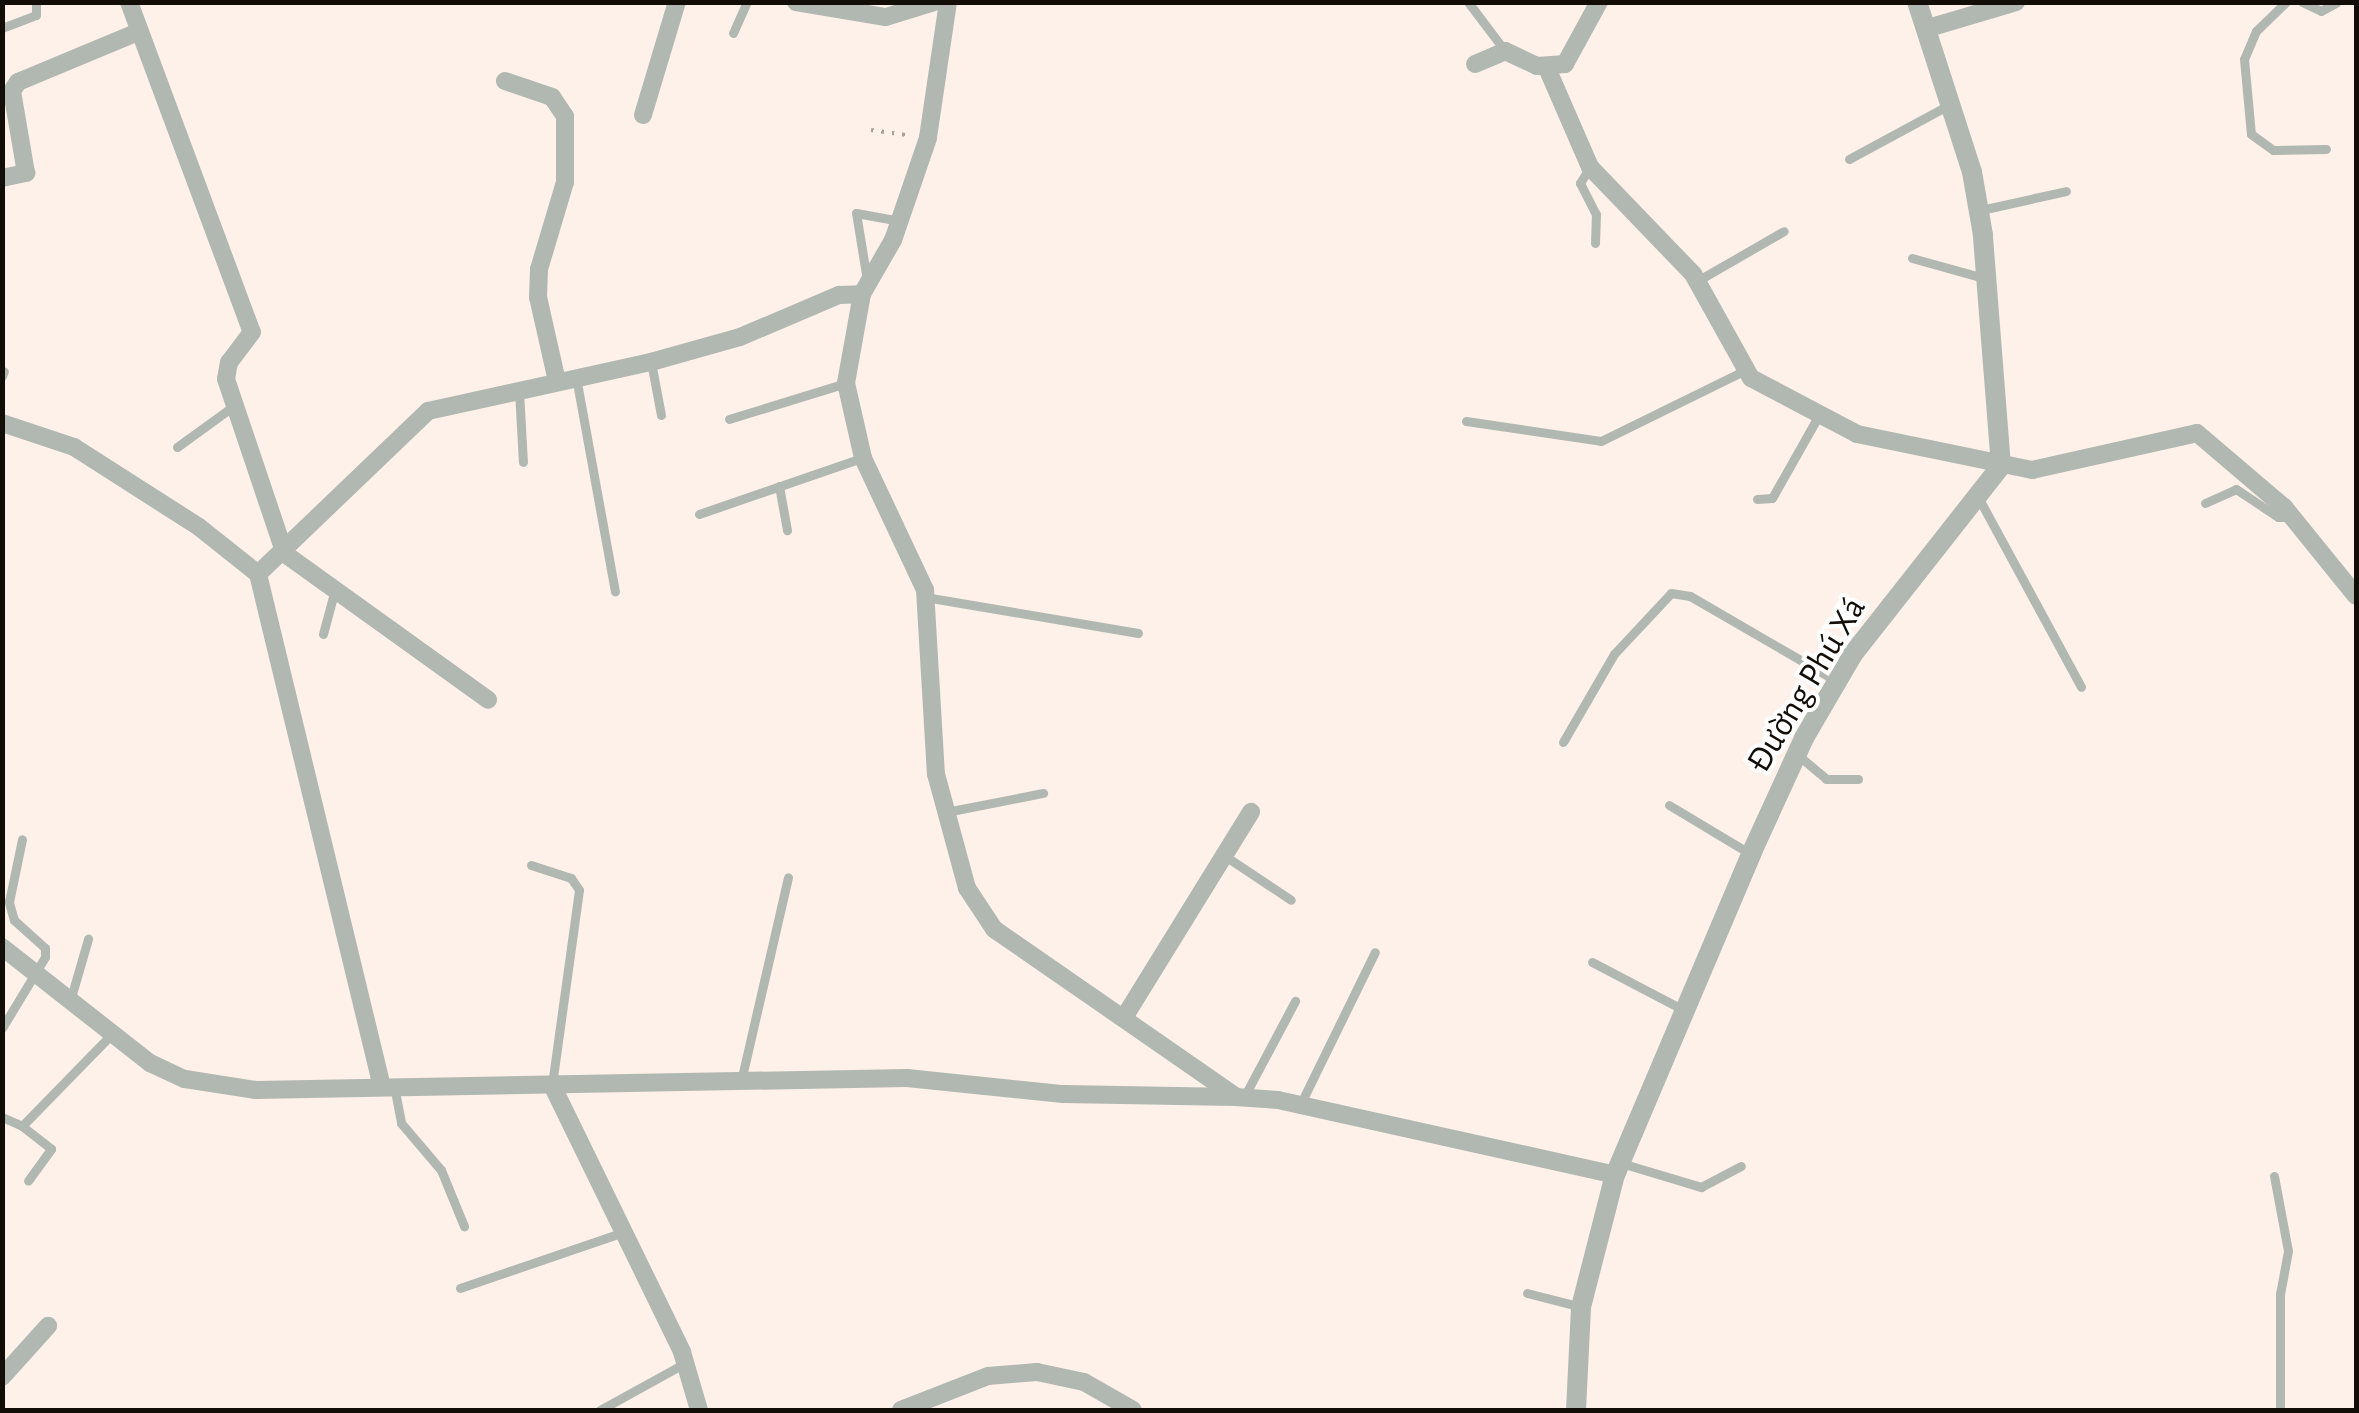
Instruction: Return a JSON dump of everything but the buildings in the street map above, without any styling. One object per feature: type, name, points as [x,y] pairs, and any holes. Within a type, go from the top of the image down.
[{"type":"street","points":[[129,2],[226,249],[252,332],[228,362],[232,407],[282,550],[334,593],[461,675],[488,700]]},
{"type":"street","points":[[643,115],[677,2]]},
{"type":"street","points":[[796,2],[886,17],[934,2]]},
{"type":"street","points":[[948,2],[928,138],[900,221],[865,289],[846,383],[863,458],[918,563],[925,597],[936,774],[946,812],[967,888],[994,928],[1240,1097]]},
{"type":"street","points":[[1547,68],[1575,56],[1599,2]]},
{"type":"street","points":[[1917,2],[1978,211],[2001,466]]},
{"type":"street","points":[[1925,29],[2016,2]]},
{"type":"street","points":[[2,178],[26,173],[12,90],[18,82],[138,32]]},
{"type":"street","points":[[1475,64],[1505,51],[1547,68],[1590,167],[1697,281],[1745,370],[1819,416],[1858,434],[2001,466],[2040,470],[2197,433],[2292,516],[2356,596]]},
{"type":"street","points":[[505,81],[552,97],[566,116],[565,182],[538,270],[538,297],[566,379]]},
{"type":"street","points":[[258,574],[418,418],[519,388],[650,362],[740,337],[840,295],[865,289]]},
{"type":"street","points":[[2,423],[74,447],[199,527],[258,574],[387,1083]]},
{"type":"street","name":"Đường Phú Xá","points":[[1576,1410],[1581,1306],[1618,1169],[1751,854],[1797,754],[1838,681],[2001,466]]},
{"type":"street","points":[[1126,1016],[1251,812]]},
{"type":"street","points":[[2,947],[109,1037],[185,1079],[256,1090],[387,1083],[552,1085],[907,1078],[1064,1094],[1240,1097],[1300,1105],[1618,1169]]},
{"type":"street","points":[[552,1085],[685,1362],[699,1410]]},
{"type":"street","points":[[2,1377],[48,1326]]},
{"type":"street","points":[[901,1410],[988,1376],[1037,1372],[1084,1382],[1133,1410]]},
{"type":"lane","points":[[2,28],[36,15],[36,2]]},
{"type":"lane","points":[[733,33],[747,2]]},
{"type":"lane","points":[[1468,2],[1505,51]]},
{"type":"lane","points":[[2286,2],[2256,31],[2244,59],[2251,134],[2274,150],[2326,149]]},
{"type":"lane","points":[[2302,2],[2321,11],[2337,2]]},
{"type":"lane","points":[[1849,159],[1950,105]]},
{"type":"lane","points":[[1590,167],[1580,183],[1596,214],[1596,242]]},
{"type":"lane","points":[[1978,211],[2066,191]]},
{"type":"lane","points":[[865,289],[856,214],[900,221]]},
{"type":"lane","points":[[1697,281],[1784,231]]},
{"type":"lane","points":[[1912,258],[1987,279]]},
{"type":"lane","points":[[650,362],[661,415]]},
{"type":"lane","points":[[1466,421],[1601,441],[1745,370]]},
{"type":"lane","points":[[566,379],[615,591]]},
{"type":"lane","points":[[728,419],[846,383]]},
{"type":"lane","points":[[519,388],[523,462]]},
{"type":"lane","points":[[177,447],[232,407]]},
{"type":"lane","points":[[1757,499],[1772,498],[1819,416]]},
{"type":"lane","points":[[700,514],[863,458]]},
{"type":"lane","points":[[778,486],[786,530]]},
{"type":"lane","points":[[2205,504],[2236,488],[2278,518],[2292,516]]},
{"type":"lane","points":[[1977,494],[2081,687]]},
{"type":"lane","points":[[323,634],[334,593]]},
{"type":"lane","points":[[1563,742],[1614,654],[1671,593],[1690,596],[1838,681]]},
{"type":"lane","points":[[925,597],[1138,633]]},
{"type":"lane","points":[[1797,754],[1826,779],[1858,779]]},
{"type":"lane","points":[[946,812],[1043,793]]},
{"type":"lane","points":[[1669,805],[1751,854]]},
{"type":"lane","points":[[2,1028],[38,977],[45,948],[14,920],[10,902],[22,839]]},
{"type":"lane","points":[[1225,856],[1291,900]]},
{"type":"lane","points":[[531,865],[571,878],[580,890],[552,1085]]},
{"type":"lane","points":[[740,1081],[788,877]]},
{"type":"lane","points":[[70,1004],[88,939]]},
{"type":"lane","points":[[1300,1105],[1375,952]]},
{"type":"lane","points":[[1592,962],[1686,1011]]},
{"type":"lane","points":[[1240,1097],[1294,1001]]},
{"type":"lane","points":[[22,1126],[109,1037]]},
{"type":"lane","points":[[387,1083],[401,1123],[440,1170],[464,1226]]},
{"type":"lane","points":[[2,1118],[22,1126],[51,1149],[28,1182]]},
{"type":"lane","points":[[1618,1169],[1701,1187],[1740,1166]]},
{"type":"lane","points":[[2274,1176],[2288,1251],[2280,1294],[2280,1410]]},
{"type":"lane","points":[[460,1288],[624,1232]]},
{"type":"lane","points":[[1527,1292],[1581,1306]]},
{"type":"lane","points":[[600,1410],[685,1362]]},
{"type":"path","points":[[871,130],[928,138]]}]
